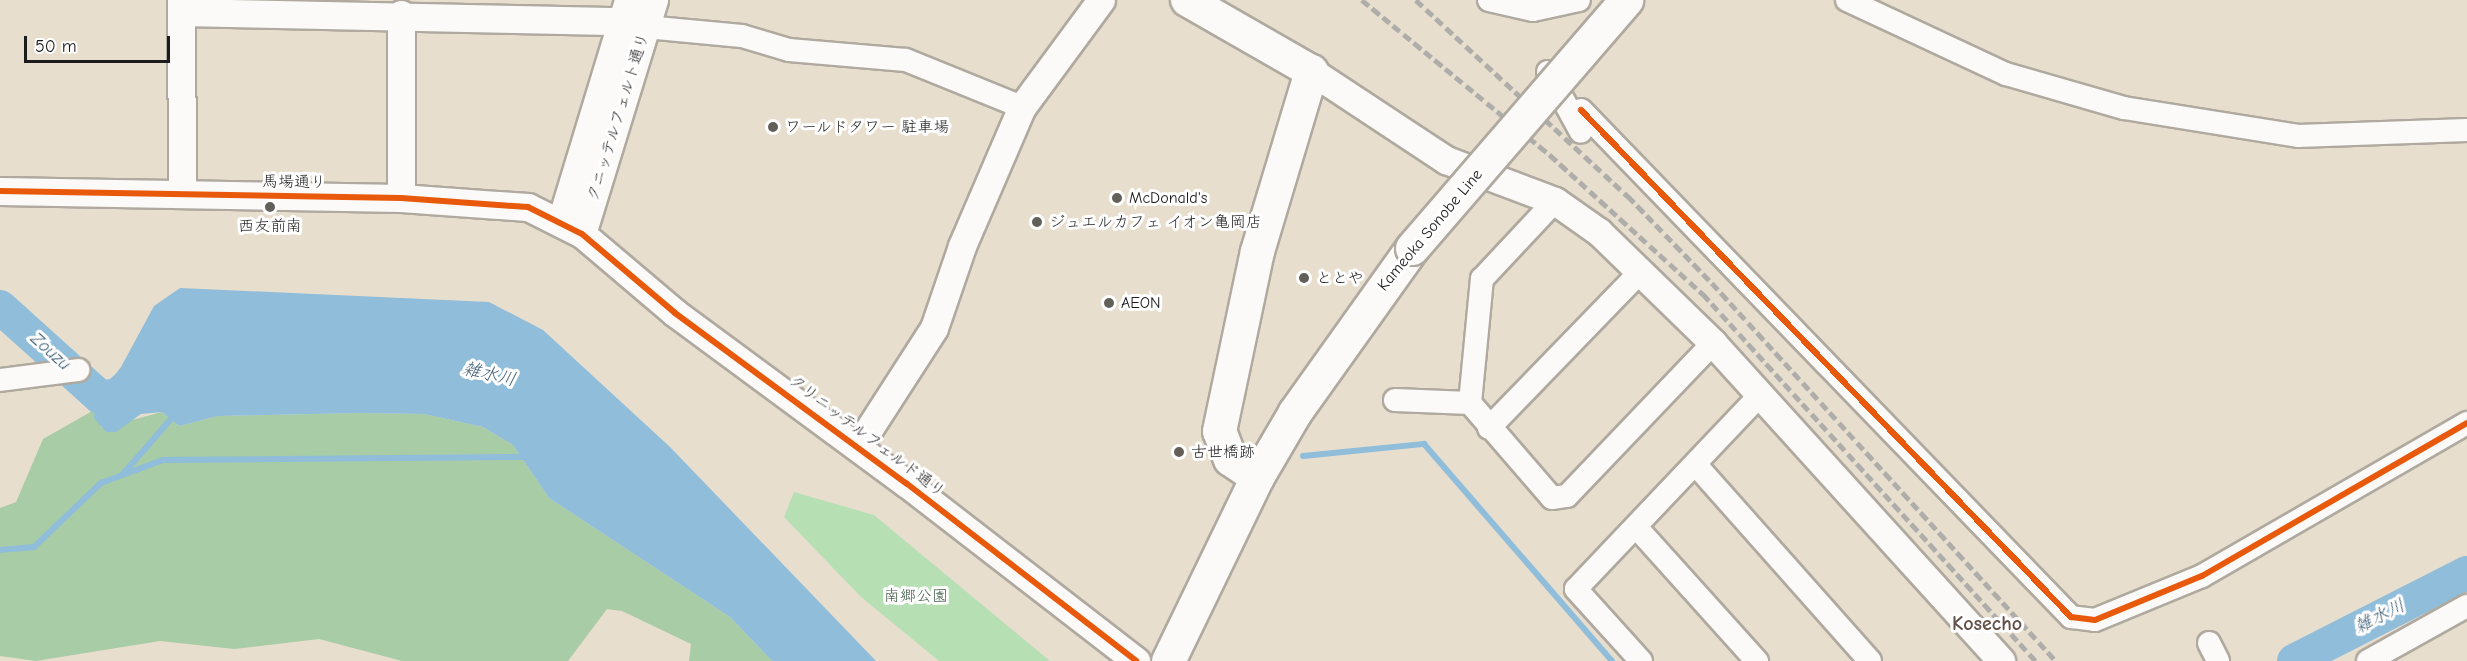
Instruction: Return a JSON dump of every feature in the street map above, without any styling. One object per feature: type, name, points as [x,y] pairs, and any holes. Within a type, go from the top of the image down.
[{"type":"main road","points":[[1186,0],[1311,72],[1257,251],[1219,431],[1230,459],[1257,477]]},
{"type":"main road","name":"Kameoka Sonobe Line","points":[[1167,661],[1257,477],[1344,338],[1412,248],[1626,0]]},
{"type":"street","name":"クニッテルフェルト通り","points":[[571,227],[632,16],[654,0]]},
{"type":"street","points":[[858,446],[934,328],[962,246],[1022,107],[1101,0]]},
{"type":"street","points":[[1488,0],[1533,10],[1580,0]]},
{"type":"street","points":[[1605,0],[1547,70],[1571,122],[1594,147],[1609,145]]},
{"type":"street","points":[[1847,0],[2006,74],[2124,108],[2298,136],[2467,130]]},
{"type":"street","points":[[182,194],[181,6],[401,14],[632,16],[742,36],[789,50],[906,60],[1022,107]]},
{"type":"street","points":[[401,14],[401,198]]},
{"type":"street","points":[[1311,72],[1446,160],[1555,201],[1599,232],[1713,343],[2001,661]]},
{"type":"street","points":[[1581,110],[1609,145],[2071,617],[2096,621],[2202,576],[2467,423]]},
{"type":"street","name":"馬場通り","points":[[0,191],[401,198],[528,207],[571,227]]},
{"type":"street","points":[[1555,201],[1482,279],[1470,404],[1552,498],[1567,496],[1713,343]]},
{"type":"street","name":"クリニッテルフェルド通り","points":[[571,227],[675,313],[858,446],[1136,661]]},
{"type":"street","points":[[1489,428],[1640,272]]},
{"type":"street","points":[[0,380],[78,370]]},
{"type":"street","points":[[1641,661],[1576,589],[1638,529],[1759,396]]},
{"type":"street","points":[[1395,400],[1470,404]]},
{"type":"street","points":[[1696,465],[1870,661]]},
{"type":"street","points":[[1638,529],[1757,661]]},
{"type":"street","points":[[2368,661],[2467,606]]},
{"type":"green space","points":[[94,410],[102,428],[162,412],[179,426],[218,416],[360,413],[424,414],[483,427],[513,445],[549,498],[730,617],[772,661],[689,661],[691,644],[622,611],[607,609],[568,661],[402,661],[319,639],[234,649],[160,641],[36,661],[0,656],[0,508],[16,502],[43,439]]},
{"type":"green space","name":"南郷公園","points":[[794,492],[874,515],[1050,661],[939,661],[861,597],[784,517]]},
{"type":"water","points":[[180,288],[489,302],[543,330],[670,447],[876,661],[772,661],[730,617],[549,498],[513,445],[483,427],[424,414],[360,413],[218,416],[179,426],[162,412],[141,414],[116,432],[106,432],[94,418],[96,400],[121,367],[154,306]]},
{"type":"waterway","name":"Zouzu","points":[[0,307],[100,397],[116,396],[139,377]]},
{"type":"waterway","points":[[123,474],[171,419]]},
{"type":"waterway","points":[[1303,456],[1424,444],[1612,661]]},
{"type":"waterway","points":[[0,550],[34,547],[101,483],[163,460],[521,457]]},
{"type":"waterway","name":"雑水川","points":[[2294,661],[2467,573]]},
{"type":"railway","points":[[1362,0],[1550,155],[1703,294],[2036,661]]},
{"type":"railway","points":[[1416,0],[1628,196],[1712,283],[2056,661]]},
{"type":"cycle path","points":[[1581,110],[2071,617],[2095,620],[2202,576],[2467,423]]},
{"type":"cycle path","points":[[0,191],[401,198],[528,207],[582,234],[675,313],[906,483],[1136,661]]},
{"type":"place","name":"ワールドタワー 駐車場","points":[[773,127]]},
{"type":"place","name":"McDonald's","points":[[1117,198]]},
{"type":"place","name":"西友前南","points":[[270,207]]},
{"type":"place","name":"ジュエルカフェ イオン亀岡店","points":[[1037,222]]},
{"type":"place","name":"ととや","points":[[1304,278]]},
{"type":"place","name":"AEON","points":[[1109,303]]},
{"type":"place","name":"古世橋跡","points":[[1179,452]]},
{"type":"district","name":"Kosecho","points":[[1987,623]]}]
